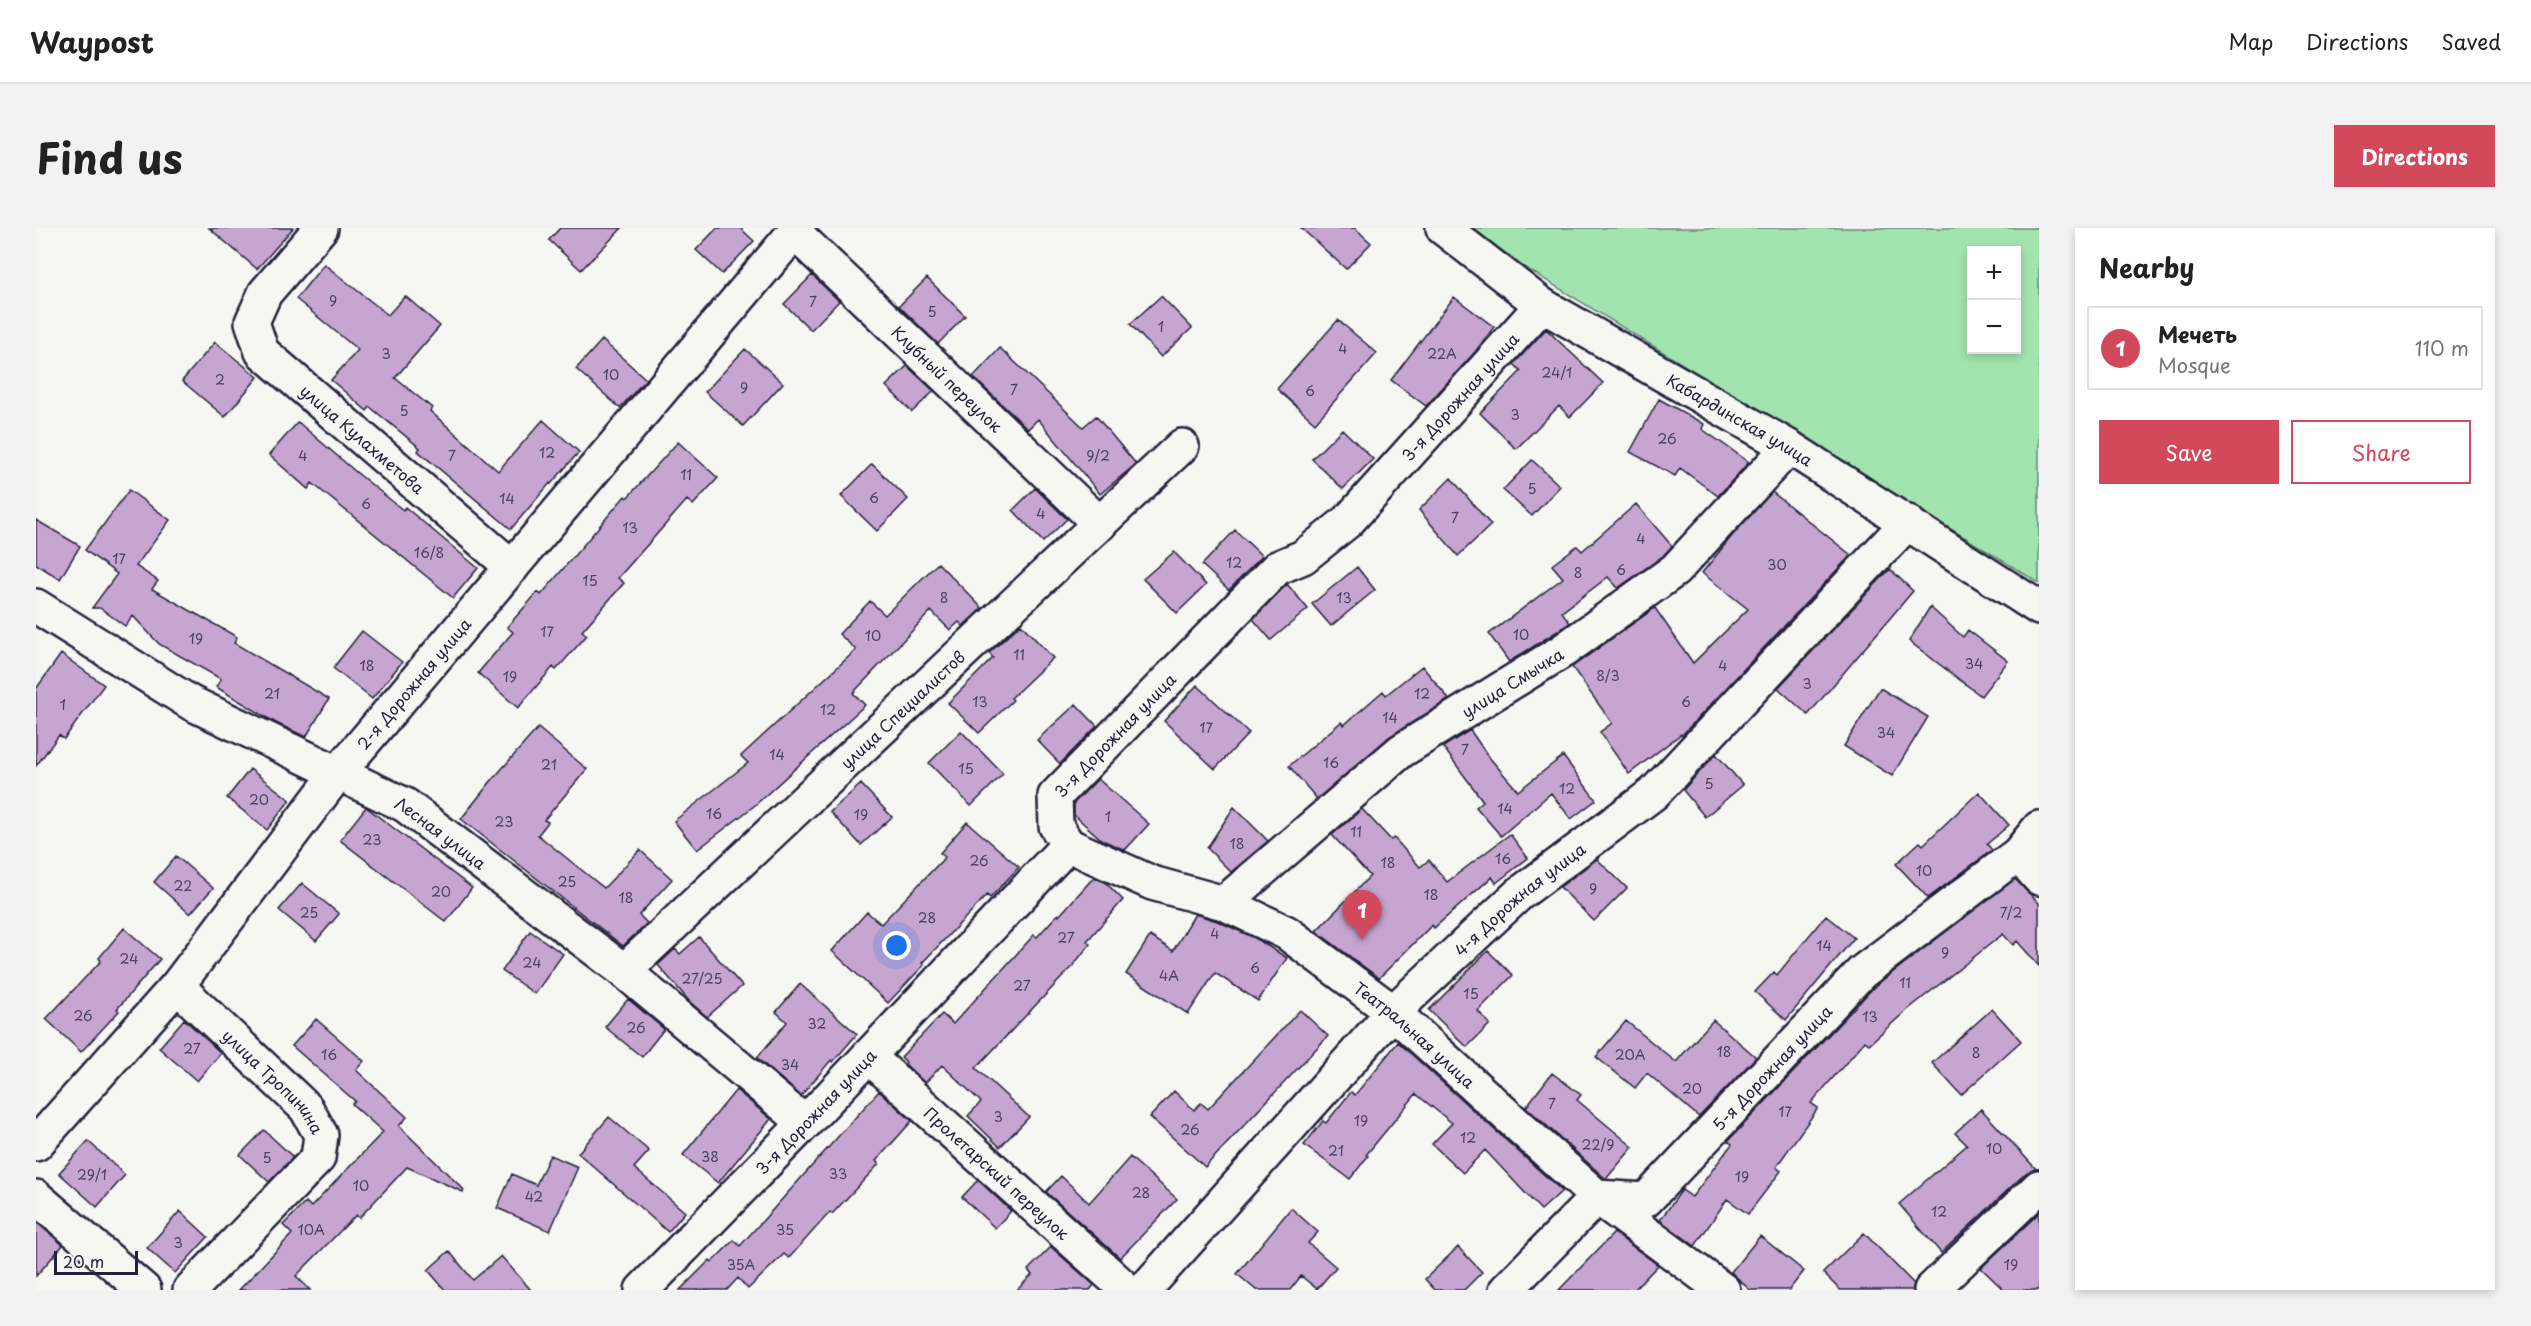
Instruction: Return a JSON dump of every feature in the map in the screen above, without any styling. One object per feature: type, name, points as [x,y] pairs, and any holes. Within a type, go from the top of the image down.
[{"type":"street","name":"улица Кулахметова","points":[[321,228],[265,293],[252,322],[262,352],[512,567]]},
{"type":"street","name":"Кабардинская улица","points":[[1443,228],[1542,305],[1789,447],[2039,608]]},
{"type":"street","name":"Клубный переулок","points":[[796,230],[1100,524]]},
{"type":"street","name":"2-я Дорожная улица","points":[[36,1144],[177,986],[337,774],[796,230]]},
{"type":"street","name":"3-я Дорожная улица","points":[[642,1290],[1068,845],[1056,826],[1055,796],[1277,568],[1303,557],[1348,521],[1542,305]]},
{"type":"street","name":"улица Специалистов","points":[[624,971],[1182,446]]},
{"type":"street","name":"улица Смычка","points":[[1224,903],[1401,751],[1564,650],[1675,570],[1789,447]]},
{"type":"street","name":"4-я Дорожная улица","points":[[1144,1290],[1393,1012],[1519,894],[1654,793],[1908,522]]},
{"type":"street","name":"Лесная улица","points":[[41,618],[191,703],[405,805],[624,971],[804,1123]]},
{"type":"street","name":"5-я Дорожная улица","points":[[1597,1197],[1646,1200],[1862,972],[2028,866],[2039,828]]},
{"type":"street","name":"Театральная улица","points":[[1068,845],[1152,883],[1224,903],[1287,933],[1393,1012],[1597,1197],[1723,1290]]},
{"type":"street","name":"улица Тропинина","points":[[177,986],[306,1108],[321,1135],[318,1158],[190,1290]]},
{"type":"street","name":"Пролетарский переулок","points":[[868,1056],[1127,1290]]},
{"type":"street","points":[[1930,1290],[2039,1187]]},
{"type":"street","points":[[36,1197],[144,1290]]},
{"type":"street","points":[[1506,1290],[1597,1197]]},
{"type":"green space","points":[[1473,228],[2039,228],[2039,583],[1521,265]]},
{"type":"building","points":[[209,228],[293,228],[257,269]]},
{"type":"building","points":[[560,228],[622,228],[581,270],[549,240]]},
{"type":"building","points":[[717,228],[740,228],[754,241],[722,274],[696,250]]},
{"type":"building","points":[[1301,228],[1355,228],[1371,243],[1346,269]]},
{"type":"building","points":[[324,264],[388,315],[405,296],[440,326],[395,378],[432,408],[430,411],[498,471],[543,420],[579,452],[511,529],[418,451],[420,448],[370,407],[367,411],[331,380],[358,350],[296,299]]},
{"type":"building","points":[[812,275],[839,301],[811,330],[784,304]]},
{"type":"building","points":[[927,278],[965,316],[938,344],[899,306]]},
{"type":"building","points":[[1161,296],[1192,328],[1161,357],[1130,324]]},
{"type":"building","points":[[1454,297],[1494,327],[1475,352],[1426,406],[1391,380]]},
{"type":"building","points":[[1338,320],[1377,353],[1315,423],[1277,389]]},
{"type":"building","points":[[1546,329],[1603,383],[1570,417],[1559,406],[1516,449],[1480,413],[1521,371],[1514,364]]},
{"type":"building","points":[[602,340],[646,379],[620,408],[576,369]]},
{"type":"building","points":[[215,342],[258,377],[225,417],[182,381]]},
{"type":"building","points":[[1000,348],[1083,427],[1096,416],[1136,464],[1100,494],[1038,419],[1028,429],[973,377]]},
{"type":"building","points":[[745,349],[783,383],[743,426],[705,392]]},
{"type":"building","points":[[907,366],[934,391],[912,412],[886,386]]},
{"type":"building","points":[[1659,399],[1704,424],[1702,429],[1749,462],[1718,496],[1680,468],[1675,476],[1630,452]]},
{"type":"building","points":[[298,422],[356,472],[403,510],[405,507],[478,568],[453,598],[312,483],[308,489],[269,455]]},
{"type":"building","points":[[1342,429],[1373,459],[1343,489],[1312,459]]},
{"type":"building","points":[[678,442],[718,478],[693,505],[687,500],[618,578],[624,583],[582,631],[587,635],[556,670],[553,667],[518,708],[478,673],[513,632],[507,627],[538,592],[541,595],[625,496],[627,498]]},
{"type":"building","points":[[1532,460],[1560,486],[1532,516],[1503,490]]},
{"type":"building","points":[[872,464],[908,499],[877,531],[841,496]]},
{"type":"building","points":[[1451,478],[1491,525],[1458,556],[1419,510]]},
{"type":"building","points":[[1035,488],[1067,519],[1043,542],[1013,510]]},
{"type":"building","points":[[129,490],[170,520],[136,566],[158,581],[152,589],[237,637],[234,643],[329,699],[306,737],[276,723],[216,687],[221,679],[159,644],[133,616],[125,626],[100,608],[92,608],[117,574],[85,550]]},
{"type":"building","points":[[1772,492],[1851,555],[1682,735],[1629,774],[1600,732],[1612,723],[1572,667],[1655,608],[1693,663],[1748,609],[1702,573]]},
{"type":"building","points":[[1636,504],[1672,546],[1663,556],[1618,588],[1608,577],[1562,612],[1570,623],[1509,662],[1489,634],[1563,578],[1552,565],[1577,546],[1582,551]]},
{"type":"building","points":[[36,520],[80,546],[60,579],[36,564]]},
{"type":"building","points":[[1235,530],[1262,556],[1229,590],[1202,565]]},
{"type":"building","points":[[1174,552],[1206,585],[1177,613],[1143,579]]},
{"type":"building","points":[[938,563],[982,608],[963,626],[959,622],[950,630],[931,611],[853,693],[865,705],[754,806],[697,850],[674,821],[748,763],[741,756],[856,650],[839,634],[870,601],[885,615]]},
{"type":"building","points":[[1357,567],[1375,590],[1331,626],[1312,604]]},
{"type":"building","points":[[1890,569],[1913,591],[1808,715],[1778,688]]},
{"type":"building","points":[[1287,584],[1308,609],[1271,640],[1253,619]]},
{"type":"building","points":[[1930,607],[1963,637],[1968,630],[2008,661],[1981,696],[1909,641]]},
{"type":"building","points":[[1021,624],[1053,658],[1011,698],[1013,700],[979,733],[948,703],[993,658],[989,653]]},
{"type":"building","points":[[362,631],[402,662],[372,699],[333,668]]},
{"type":"building","points":[[61,654],[104,685],[64,739],[59,735],[36,766],[36,689]]},
{"type":"building","points":[[1422,666],[1448,700],[1389,737],[1317,799],[1289,766],[1341,722],[1344,725],[1383,691],[1386,695]]},
{"type":"building","points":[[1197,685],[1249,733],[1215,769],[1164,721]]},
{"type":"building","points":[[1880,688],[1928,717],[1892,776],[1844,746]]},
{"type":"building","points":[[1076,704],[1097,726],[1060,764],[1037,740]]},
{"type":"building","points":[[538,728],[587,769],[544,820],[548,822],[538,835],[604,888],[640,850],[672,879],[639,915],[647,923],[623,946],[461,819]]},
{"type":"building","points":[[1470,730],[1488,756],[1518,791],[1563,756],[1596,800],[1571,819],[1551,793],[1501,836],[1476,807],[1483,801],[1443,747]]},
{"type":"building","points":[[961,731],[1003,774],[971,806],[929,763]]},
{"type":"building","points":[[1716,754],[1743,785],[1705,817],[1683,790]]},
{"type":"building","points":[[250,769],[290,800],[267,830],[227,798]]},
{"type":"building","points":[[1098,779],[1149,824],[1125,850],[1102,840],[1074,815],[1074,803]]},
{"type":"building","points":[[861,784],[892,817],[861,845],[830,812]]},
{"type":"building","points":[[1979,792],[2009,825],[1987,844],[1992,850],[1928,898],[1896,864],[1920,842],[1923,845]]},
{"type":"building","points":[[366,807],[472,888],[446,922],[340,840]]},
{"type":"building","points":[[1234,807],[1268,841],[1231,872],[1207,848]]},
{"type":"building","points":[[1362,809],[1391,840],[1394,838],[1420,867],[1429,860],[1447,882],[1510,834],[1528,858],[1496,883],[1492,877],[1434,928],[1432,925],[1379,978],[1316,931],[1370,876],[1332,835]]},
{"type":"building","points":[[967,822],[1019,867],[990,898],[987,895],[922,963],[924,965],[888,1003],[832,951],[867,912],[881,924],[945,857],[940,853]]},
{"type":"building","points":[[176,856],[213,888],[190,914],[154,882]]},
{"type":"building","points":[[1597,859],[1627,888],[1594,921],[1560,887]]},
{"type":"building","points":[[1094,877],[1105,882],[1123,900],[1087,941],[1090,944],[1071,968],[976,1068],[1029,1117],[1000,1147],[968,1116],[981,1102],[942,1065],[925,1083],[905,1064],[906,1062],[901,1057],[942,1014],[953,1024],[1034,935],[1037,937],[1058,914],[1059,916]]},
{"type":"building","points":[[2015,879],[2039,903],[2039,966],[2017,941],[2013,945],[2003,934],[1906,1011],[1869,1044],[1865,1041],[1811,1103],[1818,1108],[1776,1167],[1781,1171],[1748,1214],[1727,1199],[1695,1246],[1660,1220],[1682,1190],[1692,1197],[1732,1144],[1728,1141],[1875,986]]},
{"type":"building","points":[[302,883],[339,914],[316,941],[279,910]]},
{"type":"building","points":[[1195,914],[1255,938],[1287,958],[1258,1001],[1215,973],[1188,1014],[1126,974],[1150,936],[1173,951]]},
{"type":"building","points":[[1826,915],[1854,938],[1786,1020],[1755,992],[1774,972],[1777,975]]},
{"type":"building","points":[[124,928],[160,959],[117,1009],[119,1011],[81,1052],[46,1019],[101,961],[99,958]]},
{"type":"building","points":[[530,931],[563,954],[535,994],[502,971]]},
{"type":"building","points":[[699,937],[742,986],[707,1017],[690,1002],[658,965],[675,949],[680,954]]},
{"type":"building","points":[[1488,951],[1513,975],[1478,1011],[1490,1024],[1467,1047],[1429,1010]]},
{"type":"building","points":[[800,984],[857,1034],[833,1062],[831,1060],[801,1096],[757,1058],[787,1022],[776,1012]]},
{"type":"building","points":[[628,999],[664,1029],[642,1057],[605,1027]]},
{"type":"building","points":[[1992,1009],[2021,1041],[1961,1095],[1932,1063]]},
{"type":"building","points":[[1300,1010],[1328,1036],[1205,1167],[1150,1117],[1174,1091],[1194,1110],[1201,1103],[1208,1109]]},
{"type":"building","points":[[184,1019],[221,1053],[197,1081],[159,1048]]},
{"type":"building","points":[[316,1019],[364,1061],[356,1070],[407,1117],[399,1126],[464,1190],[463,1192],[407,1167],[359,1218],[356,1215],[296,1276],[310,1290],[239,1290],[292,1234],[283,1225],[306,1202],[311,1207],[383,1132],[352,1104],[355,1101],[292,1046]]},
{"type":"building","points":[[1713,1020],[1756,1057],[1699,1117],[1647,1073],[1635,1088],[1596,1057],[1626,1021],[1676,1062]]},
{"type":"building","points":[[1398,1042],[1562,1191],[1541,1210],[1485,1150],[1463,1173],[1432,1144],[1452,1123],[1416,1094],[1366,1155],[1368,1156],[1350,1179],[1304,1145],[1323,1121],[1326,1123],[1351,1092],[1355,1095]]},
{"type":"building","points":[[1552,1073],[1581,1095],[1577,1100],[1633,1147],[1606,1179],[1526,1107]]},
{"type":"building","points":[[736,1090],[771,1119],[718,1183],[683,1155]]},
{"type":"building","points":[[879,1091],[912,1121],[876,1161],[879,1164],[832,1214],[830,1212],[789,1258],[784,1254],[748,1289],[738,1278],[727,1290],[680,1290],[734,1240],[740,1246]]},
{"type":"building","points":[[1981,1109],[2036,1169],[2026,1173],[1941,1253],[1899,1204],[1967,1145],[1955,1133]]},
{"type":"building","points":[[609,1117],[649,1151],[634,1168],[685,1212],[668,1232],[578,1153]]},
{"type":"building","points":[[264,1130],[293,1157],[269,1182],[240,1155]]},
{"type":"building","points":[[88,1141],[125,1175],[97,1207],[59,1173]]},
{"type":"building","points":[[550,1155],[578,1167],[550,1231],[497,1208],[512,1174],[536,1185]]},
{"type":"building","points":[[1130,1157],[1177,1199],[1120,1258],[1046,1192],[1061,1176],[1089,1203]]},
{"type":"building","points":[[978,1180],[1011,1211],[995,1228],[962,1197]]},
{"type":"building","points":[[1291,1208],[1318,1232],[1308,1243],[1336,1267],[1317,1289],[1301,1276],[1290,1290],[1256,1290],[1237,1274]]},
{"type":"building","points":[[180,1211],[208,1237],[175,1273],[147,1248]]},
{"type":"building","points":[[2039,1213],[2039,1290],[2004,1290],[1981,1268]]},
{"type":"building","points":[[36,1222],[63,1245],[36,1276]]},
{"type":"building","points":[[1614,1233],[1658,1265],[1634,1290],[1559,1290]]},
{"type":"building","points":[[1864,1233],[1914,1284],[1913,1290],[1840,1290],[1823,1273]]},
{"type":"building","points":[[1760,1236],[1804,1271],[1789,1290],[1750,1290],[1731,1272]]},
{"type":"building","points":[[1051,1247],[1094,1285],[1090,1290],[1017,1290],[1032,1275],[1028,1270]]},
{"type":"building","points":[[1458,1247],[1482,1272],[1464,1290],[1435,1290],[1425,1279]]},
{"type":"building","points":[[449,1251],[473,1280],[501,1256],[531,1290],[445,1290],[428,1270]]},
{"type":"place","name":"Мечеть","points":[[1362,940]]}]
